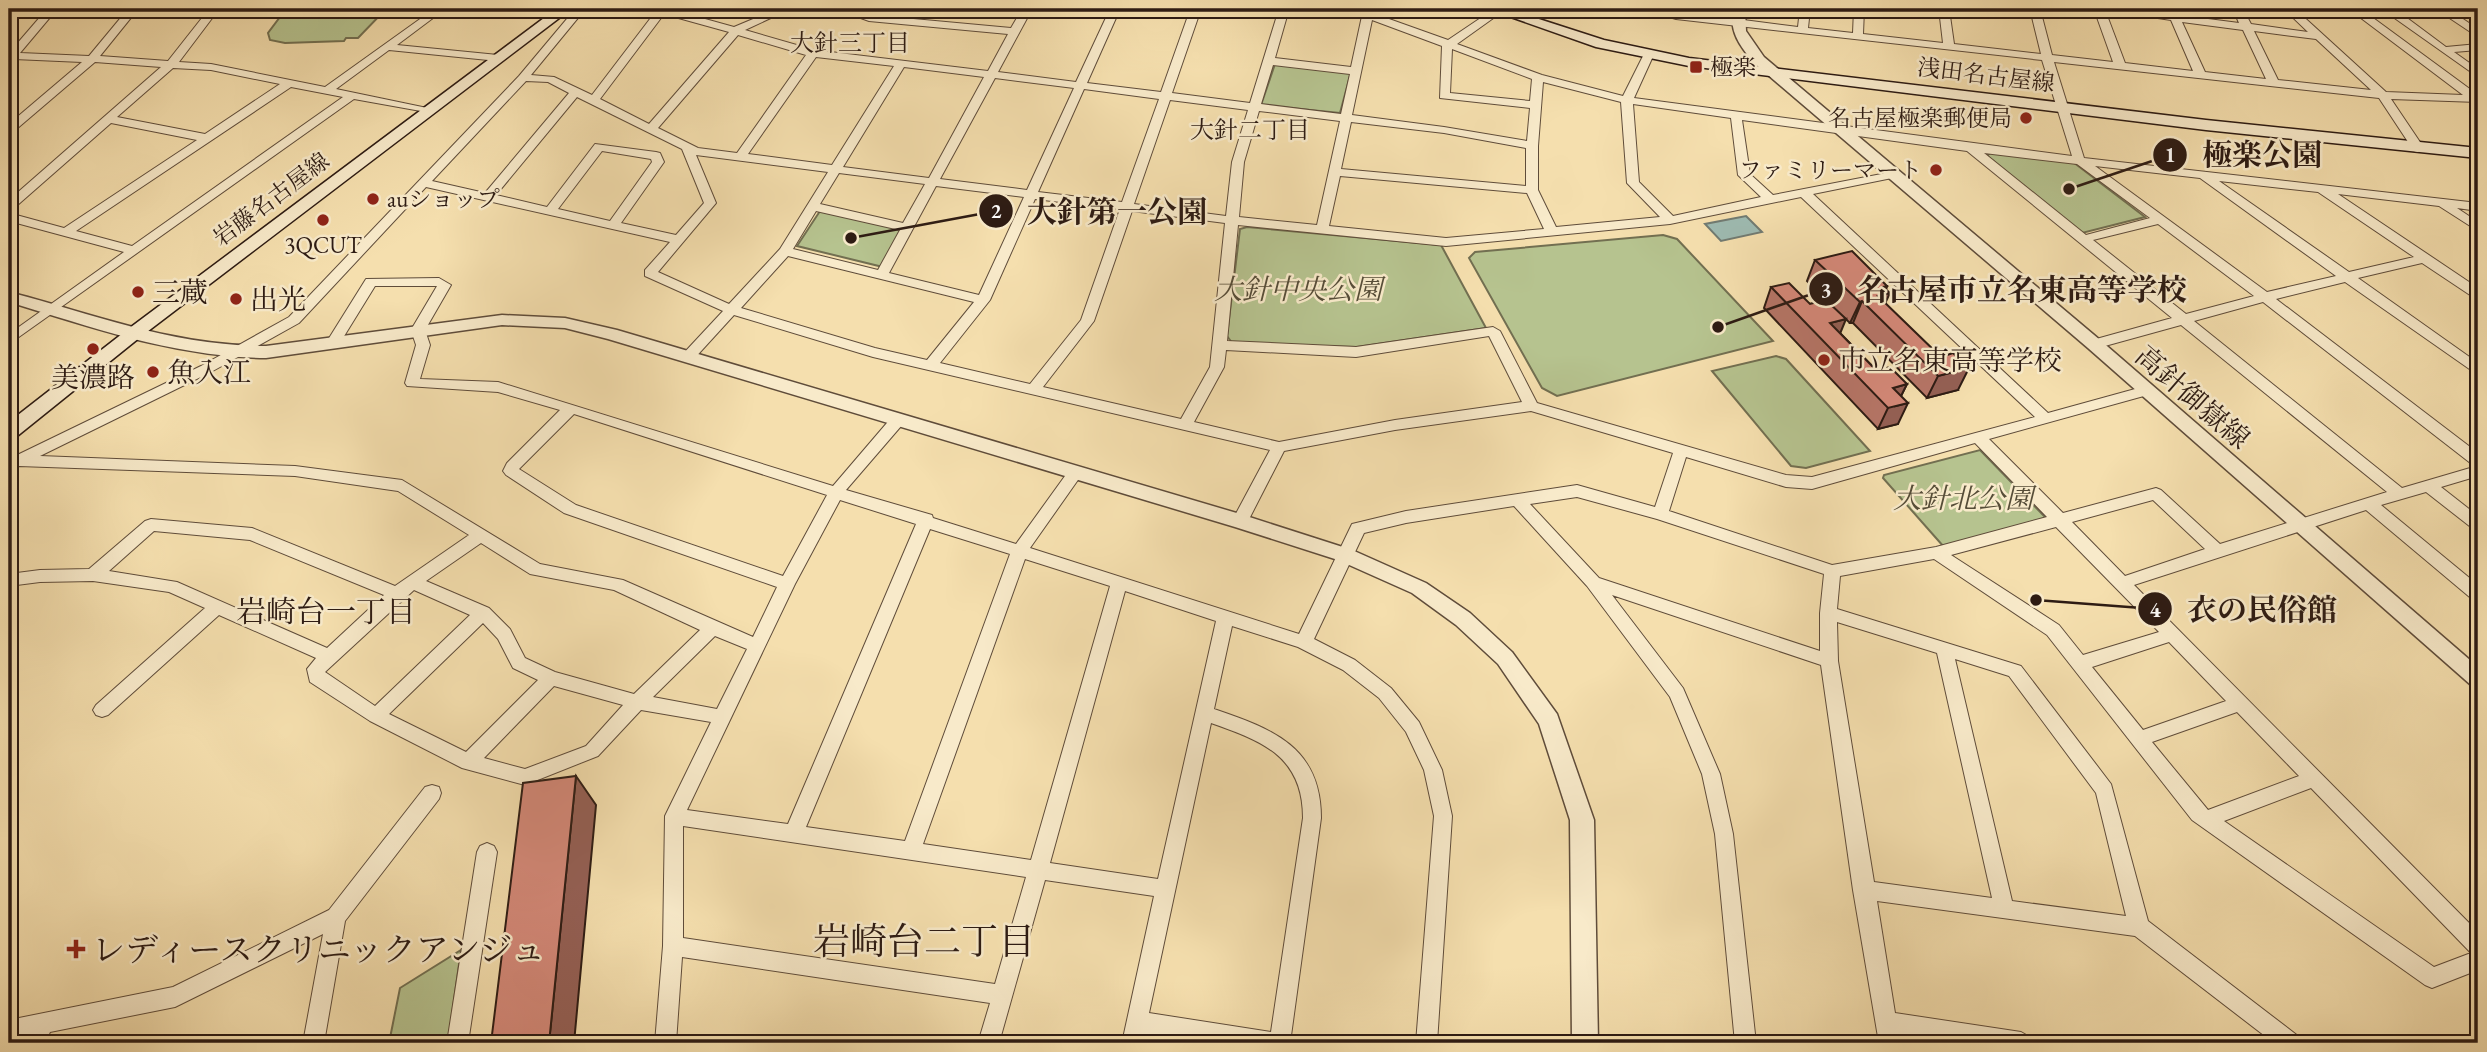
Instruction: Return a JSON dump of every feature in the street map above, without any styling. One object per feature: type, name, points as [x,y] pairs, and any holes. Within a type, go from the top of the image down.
[{"type":"main road","name":"岩藤名古屋線","points":[[9,432],[133,334],[564,9]]},
{"type":"main road","name":"浅田名古屋線","points":[[1499,9],[1601,44],[1776,74],[2478,153]]},
{"type":"street","points":[[9,11],[33,9]]},
{"type":"street","points":[[11,57],[52,9]]},
{"type":"street","points":[[9,130],[92,58],[133,9]]},
{"type":"street","points":[[9,206],[171,64],[214,9]]},
{"type":"street","points":[[326,91],[440,9]]},
{"type":"street","points":[[13,463],[206,369],[294,320],[523,78],[577,13],[571,9]]},
{"type":"street","points":[[593,101],[660,9],[813,53],[1346,117],[1444,130],[1532,146]]},
{"type":"street","points":[[651,129],[737,30],[785,9]]},
{"type":"street","points":[[841,9],[869,18],[1015,32]]},
{"type":"street","points":[[894,20],[902,9]]},
{"type":"street","points":[[881,274],[1027,9]]},
{"type":"street","points":[[930,366],[983,300],[1115,9]]},
{"type":"street","points":[[1032,391],[1087,321],[1196,10],[1177,9]]},
{"type":"street","points":[[1186,424],[1217,367],[1238,162],[1284,9]]},
{"type":"street","points":[[1352,9],[1447,46],[1538,77],[1628,100],[1970,148],[2478,207]]},
{"type":"street","points":[[1447,46],[1499,9]]},
{"type":"street","points":[[1648,9],[1676,16],[2383,95],[2477,99]]},
{"type":"street","points":[[1736,23],[1739,9]]},
{"type":"street","points":[[1803,30],[1805,9]]},
{"type":"street","points":[[1858,37],[1859,9]]},
{"type":"street","points":[[1944,9],[1949,46]]},
{"type":"street","points":[[2035,9],[2046,58],[2079,160],[2265,297],[2478,461]]},
{"type":"street","points":[[2099,9],[2120,65]]},
{"type":"street","points":[[2109,9],[2141,11],[2322,37]]},
{"type":"street","points":[[2238,9],[2273,82]]},
{"type":"street","points":[[2289,9],[2383,95],[2418,148]]},
{"type":"street","points":[[2354,9],[2412,9]]},
{"type":"street","points":[[2354,9],[2477,99]]},
{"type":"street","points":[[2441,9],[2478,34]]},
{"type":"street","points":[[2390,10],[2478,74]]},
{"type":"street","points":[[1322,230],[1368,15]]},
{"type":"street","points":[[2175,18],[2200,74]]},
{"type":"street","name":"高針御嶽線","points":[[1736,23],[1739,35],[1748,47],[1776,74],[2094,344],[2478,680]]},
{"type":"street","points":[[1447,46],[1444,96],[1535,105]]},
{"type":"street","points":[[387,47],[498,58]]},
{"type":"street","points":[[2444,50],[2478,47]]},
{"type":"street","points":[[741,156],[813,53]]},
{"type":"street","points":[[1648,54],[1628,100],[1633,183],[1670,220]]},
{"type":"street","points":[[11,57],[92,58],[211,67],[428,111]]},
{"type":"street","points":[[1268,61],[1356,71]]},
{"type":"street","points":[[687,358],[785,251],[901,64]]},
{"type":"street","points":[[1538,77],[1532,146],[1532,190],[1552,232]]},
{"type":"street","points":[[523,78],[550,79],[695,151],[837,167],[1230,220],[1446,242],[1670,220],[1893,174]]},
{"type":"street","points":[[65,233],[289,83]]},
{"type":"street","points":[[488,197],[575,92]]},
{"type":"street","points":[[9,341],[350,97]]},
{"type":"street","points":[[1736,115],[1744,175],[1771,200]]},
{"type":"street","points":[[108,119],[207,138]]},
{"type":"street","points":[[687,147],[710,203],[676,239],[650,273],[730,309],[873,352],[1279,447],[1395,425],[1531,405],[1786,481],[1812,483],[2146,391]]},
{"type":"street","points":[[550,211],[599,148],[656,156],[658,162],[613,225]]},
{"type":"street","points":[[1970,148],[2401,495]]},
{"type":"street","points":[[1335,172],[1532,190]]},
{"type":"street","points":[[2201,174],[2478,370]]},
{"type":"street","points":[[424,183],[676,239]]},
{"type":"street","points":[[2321,188],[2478,294]]},
{"type":"street","points":[[1804,193],[2046,419]]},
{"type":"street","points":[[2440,203],[2478,227]]},
{"type":"street","points":[[813,206],[907,228]]},
{"type":"street","points":[[9,218],[135,251]]},
{"type":"street","points":[[2083,239],[2158,220]]},
{"type":"street","points":[[785,251],[983,300]]},
{"type":"street","points":[[2094,344],[2265,297],[2425,258]]},
{"type":"street","points":[[334,343],[372,282],[443,285],[418,330],[422,345],[412,383],[498,387],[571,408],[926,519],[1019,552],[1304,642],[1349,665],[1385,693],[1413,727],[1433,770],[1443,816],[1427,1043]]},
{"type":"street","points":[[9,297],[157,342],[232,353],[334,343],[485,321],[542,320],[611,334],[1240,521],[1345,555],[1419,588],[1463,619],[1505,658],[1549,720],[1582,820],[1585,1043]]},
{"type":"street","points":[[1220,345],[1356,352],[1493,331],[1531,405]]},
{"type":"street","points":[[571,408],[511,471],[582,514],[787,584]]},
{"type":"street","points":[[665,1043],[673,946],[674,816],[787,584],[836,492],[897,421]]},
{"type":"street","points":[[1979,439],[2478,946]]},
{"type":"street","points":[[1240,521],[1279,447]]},
{"type":"street","points":[[1660,514],[1681,450]]},
{"type":"street","points":[[13,463],[295,471],[402,486],[536,570],[617,584],[758,646]]},
{"type":"street","points":[[2122,583],[2298,524],[2478,471]]},
{"type":"street","points":[[911,851],[1019,552],[1075,473]]},
{"type":"street","points":[[2429,486],[2478,524]]},
{"type":"street","points":[[1304,642],[1358,528],[1406,517],[1577,491],[1660,514],[1832,571],[1936,553],[2156,494],[2218,551]]},
{"type":"street","points":[[1517,500],[1592,582],[1677,693],[1711,774],[1724,834],[1745,1043]]},
{"type":"street","points":[[2369,504],[2478,594]]},
{"type":"street","points":[[794,832],[926,519]]},
{"type":"street","points":[[93,575],[151,525],[252,534],[483,613],[504,634],[519,663],[551,678],[636,702],[723,717]]},
{"type":"street","points":[[481,535],[404,587],[328,656],[316,669],[316,677],[376,716],[468,762],[525,777],[592,751],[636,702],[712,628]]},
{"type":"street","points":[[1936,553],[2053,630],[2199,814],[2432,978],[2478,960]]},
{"type":"street","points":[[1832,571],[1828,613],[1829,661],[1887,1033],[2021,1043]]},
{"type":"street","points":[[9,580],[40,576],[93,575],[171,586],[328,656]]},
{"type":"street","points":[[1592,582],[1829,661]]},
{"type":"street","points":[[989,1043],[1119,583]]},
{"type":"street","points":[[102,710],[218,606]]},
{"type":"street","points":[[376,716],[483,613]]},
{"type":"street","points":[[1828,613],[2003,665],[2015,671],[2104,790],[2139,927]]},
{"type":"street","points":[[1225,618],[1134,1033],[1274,1043]]},
{"type":"street","points":[[2081,663],[2171,635]]},
{"type":"street","points":[[1944,649],[2005,911]]},
{"type":"street","points":[[468,762],[551,678]]},
{"type":"street","points":[[2140,739],[2239,704]]},
{"type":"street","points":[[1204,713],[1274,742],[1298,765],[1310,790],[1312,818],[1280,1043]]},
{"type":"street","points":[[2207,818],[2313,779]]},
{"type":"street","points":[[9,1030],[174,997],[336,917],[432,793]]},
{"type":"street","points":[[674,816],[1165,889]]},
{"type":"street","points":[[457,1043],[487,852]]},
{"type":"street","points":[[1863,890],[2139,927],[2291,1043]]},
{"type":"street","points":[[314,1043],[336,917]]},
{"type":"street","points":[[673,946],[1003,995]]},
{"type":"street","points":[[35,1043],[43,1023]]},
{"type":"green space","points":[[286,9],[386,9],[358,38],[285,43],[270,40],[268,33]]},
{"type":"green space","points":[[1275,64],[1351,72],[1340,113],[1261,105]]},
{"type":"green space","points":[[1991,152],[2073,162],[2145,217],[2082,233],[1987,156]]},
{"type":"green space","points":[[820,211],[903,229],[883,267],[797,246]]},
{"type":"green space","name":"大針中央公園","points":[[1247,227],[1441,245],[1486,328],[1357,347],[1233,344],[1227,336],[1240,229]]},
{"type":"green space","points":[[1663,235],[1677,239],[1773,341],[1557,396],[1542,388],[1469,258],[1475,252]]},
{"type":"green space","points":[[1776,356],[1786,359],[1870,451],[1806,468],[1791,466],[1712,371]]},
{"type":"green space","name":"大針北公園","points":[[1980,450],[2046,518],[1944,547],[1883,478],[1884,475]]},
{"type":"green space","points":[[461,950],[448,1043],[389,1043],[400,988]]},
{"type":"water","points":[[1746,216],[1762,232],[1721,241],[1705,224]]},
{"type":"building","points":[[1852,251],[1887,286],[1883,287],[1890,293],[1878,296],[1941,357],[1953,353],[1969,368],[1938,376],[1862,301],[1815,260]]},
{"type":"building","points":[[1789,283],[1810,304],[1826,300],[1846,319],[1830,323],[1877,371],[1890,367],[1907,384],[1893,388],[1908,403],[1888,408],[1771,287]]},
{"type":"building","points":[[576,776],[549,1043],[491,1043],[523,783]]},
{"type":"place","name":"極楽","points":[[1696,67]]},
{"type":"place","name":"名古屋極楽郵便局","points":[[2026,118]]},
{"type":"place","name":"ファミリーマート","points":[[1936,170]]},
{"type":"place","name":"極楽公園","points":[[2069,189]]},
{"type":"place","name":"auショップ","points":[[373,199]]},
{"type":"place","name":"3QCUT","points":[[323,220]]},
{"type":"place","name":"大針第一公園","points":[[851,238]]},
{"type":"place","name":"三蔵","points":[[138,292]]},
{"type":"place","name":"出光","points":[[236,299]]},
{"type":"place","name":"名古屋市立名東高等学校","points":[[1718,327]]},
{"type":"place","name":"美濃路","points":[[93,349]]},
{"type":"place","name":"市立名東高等学校","points":[[1824,360]]},
{"type":"place","name":"魚入江","points":[[153,372]]},
{"type":"place","name":"衣の民俗館","points":[[2036,600]]},
{"type":"place","name":"レディースクリニックアンジュ","points":[[76,949]]},
{"type":"district","name":"大針三丁目","points":[[850,43]]},
{"type":"district","name":"大針二丁目","points":[[1250,130]]},
{"type":"district","name":"岩崎台一丁目","points":[[326,612]]},
{"type":"district","name":"岩崎台二丁目","points":[[924,941]]}]
